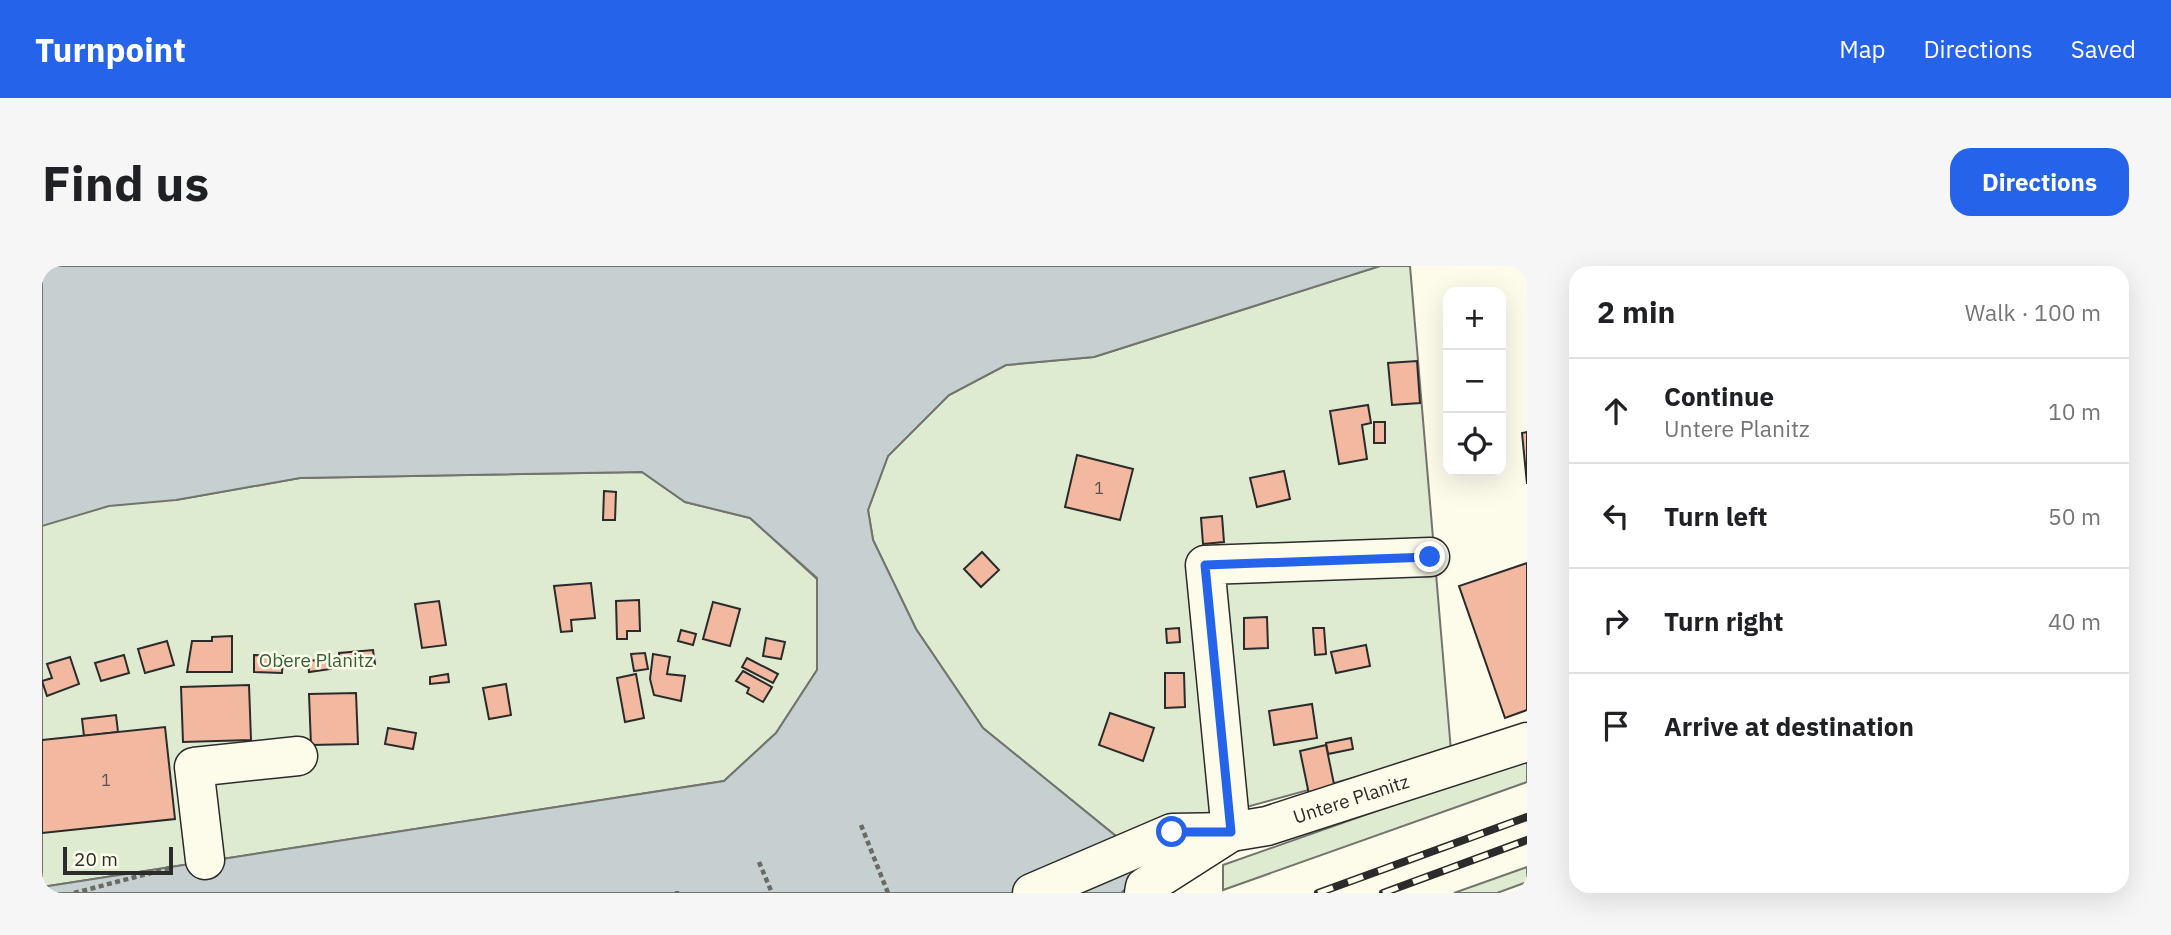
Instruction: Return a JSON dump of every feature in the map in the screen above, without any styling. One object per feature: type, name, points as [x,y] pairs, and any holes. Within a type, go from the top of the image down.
[{"type":"lane","points":[[1144,893],[1145,887],[1231,832],[1205,565],[1430,557]]},
{"type":"lane","name":"Untere Planitz","points":[[1032,893],[1172,832],[1231,832],[1267,826],[1527,741]]},
{"type":"lane","points":[[190,864],[194,767],[298,756]]},
{"type":"path","points":[[861,825],[888,893]]},
{"type":"path","points":[[759,862],[772,893]]},
{"type":"path","points":[[74,893],[190,864]]},
{"type":"green space","points":[[1380,266],[1410,266],[1451,751],[1122,841],[983,728],[916,629],[873,540],[868,510],[888,456],[949,395],[1006,365],[1094,357]]},
{"type":"green space","name":"Obere Planitz","points":[[642,472],[685,502],[750,518],[817,579],[817,670],[776,733],[724,781],[42,887],[42,488],[176,500],[300,478]]},
{"type":"green space","points":[[1527,758],[1527,782],[1223,890],[1223,865]]},
{"type":"green space","points":[[1527,867],[1527,882],[1497,893],[1454,893]]},
{"type":"shaded area","points":[[42,266],[1380,266],[1094,357],[1006,365],[949,395],[888,456],[868,510],[873,540],[916,629],[983,728],[1122,841],[1139,877],[1121,893],[42,893],[42,887],[724,781],[776,733],[817,670],[817,578],[750,518],[685,502],[642,472],[300,478],[176,500],[109,506],[42,526]]},
{"type":"building","points":[[1417,361],[1420,403],[1392,405],[1388,363]]},
{"type":"building","points":[[1368,405],[1371,423],[1362,425],[1367,459],[1339,464],[1330,411]]},
{"type":"building","points":[[1374,422],[1385,422],[1385,443],[1374,443]]},
{"type":"building","points":[[1527,432],[1527,484],[1522,433]]},
{"type":"building","points":[[1077,455],[1133,469],[1120,520],[1065,507]]},
{"type":"building","points":[[1284,471],[1290,499],[1257,507],[1250,478]]},
{"type":"building","points":[[604,491],[616,492],[615,520],[603,520]]},
{"type":"building","points":[[1222,516],[1224,542],[1203,544],[1201,518]]},
{"type":"building","points":[[982,552],[999,570],[981,587],[964,569]]},
{"type":"building","points":[[1527,563],[1527,710],[1505,718],[1459,586]]},
{"type":"building","points":[[591,583],[595,618],[571,620],[572,631],[561,632],[554,586]]},
{"type":"building","points":[[639,600],[640,631],[627,631],[627,639],[617,639],[616,601]]},
{"type":"building","points":[[439,601],[446,645],[422,648],[415,604]]},
{"type":"building","points":[[713,602],[740,609],[730,646],[703,639]]},
{"type":"building","points":[[1267,617],[1268,648],[1244,649],[1244,618]]},
{"type":"building","points":[[1179,628],[1180,642],[1167,643],[1166,629]]},
{"type":"building","points":[[1313,628],[1324,628],[1326,654],[1315,655]]},
{"type":"building","points":[[681,630],[696,634],[693,645],[678,641]]},
{"type":"building","points":[[232,636],[232,672],[187,672],[192,641],[212,641],[212,637]]},
{"type":"building","points":[[766,638],[785,642],[781,659],[763,656]]},
{"type":"building","points":[[167,641],[174,665],[145,673],[138,649]]},
{"type":"building","points":[[1366,645],[1370,666],[1336,673],[1331,652]]},
{"type":"building","points":[[373,650],[375,664],[340,668],[339,653]]},
{"type":"building","points":[[645,653],[648,669],[634,671],[631,654]]},
{"type":"building","points":[[653,654],[670,657],[667,674],[685,676],[681,701],[654,695],[650,679]]},
{"type":"building","points":[[124,655],[129,673],[101,681],[95,663]]},
{"type":"building","points":[[254,655],[283,656],[282,673],[254,672]]},
{"type":"building","points":[[70,657],[79,684],[47,696],[42,681],[52,678],[47,664]]},
{"type":"building","points":[[747,658],[778,674],[773,683],[742,667]]},
{"type":"building","points":[[329,659],[331,669],[309,672],[308,661]]},
{"type":"building","points":[[743,671],[772,687],[763,702],[747,693],[749,688],[736,681]]},
{"type":"building","points":[[1165,673],[1184,673],[1185,707],[1165,708]]},
{"type":"building","points":[[448,674],[449,682],[430,684],[430,677]]},
{"type":"building","points":[[636,674],[644,718],[625,722],[617,678]]},
{"type":"building","points":[[506,684],[511,715],[489,719],[483,688]]},
{"type":"building","points":[[249,685],[251,740],[183,742],[181,687]]},
{"type":"building","points":[[356,693],[358,744],[311,745],[309,694]]},
{"type":"building","points":[[1312,704],[1317,738],[1274,745],[1269,711]]},
{"type":"building","points":[[1110,713],[1154,728],[1143,761],[1099,745]]},
{"type":"building","points":[[116,715],[118,732],[84,736],[82,719]]},
{"type":"building","points":[[165,727],[175,819],[42,833],[42,740]]},
{"type":"building","points":[[388,728],[416,733],[413,749],[385,744]]},
{"type":"building","points":[[1351,738],[1353,749],[1328,754],[1326,743]]},
{"type":"building","points":[[1326,745],[1336,794],[1310,799],[1300,751]]},
{"type":"railway","points":[[1318,893],[1527,817]]},
{"type":"railway","points":[[1383,893],[1527,840]]},
{"type":"route","points":[[1172,832],[1231,832],[1205,565],[1430,557]]}]
